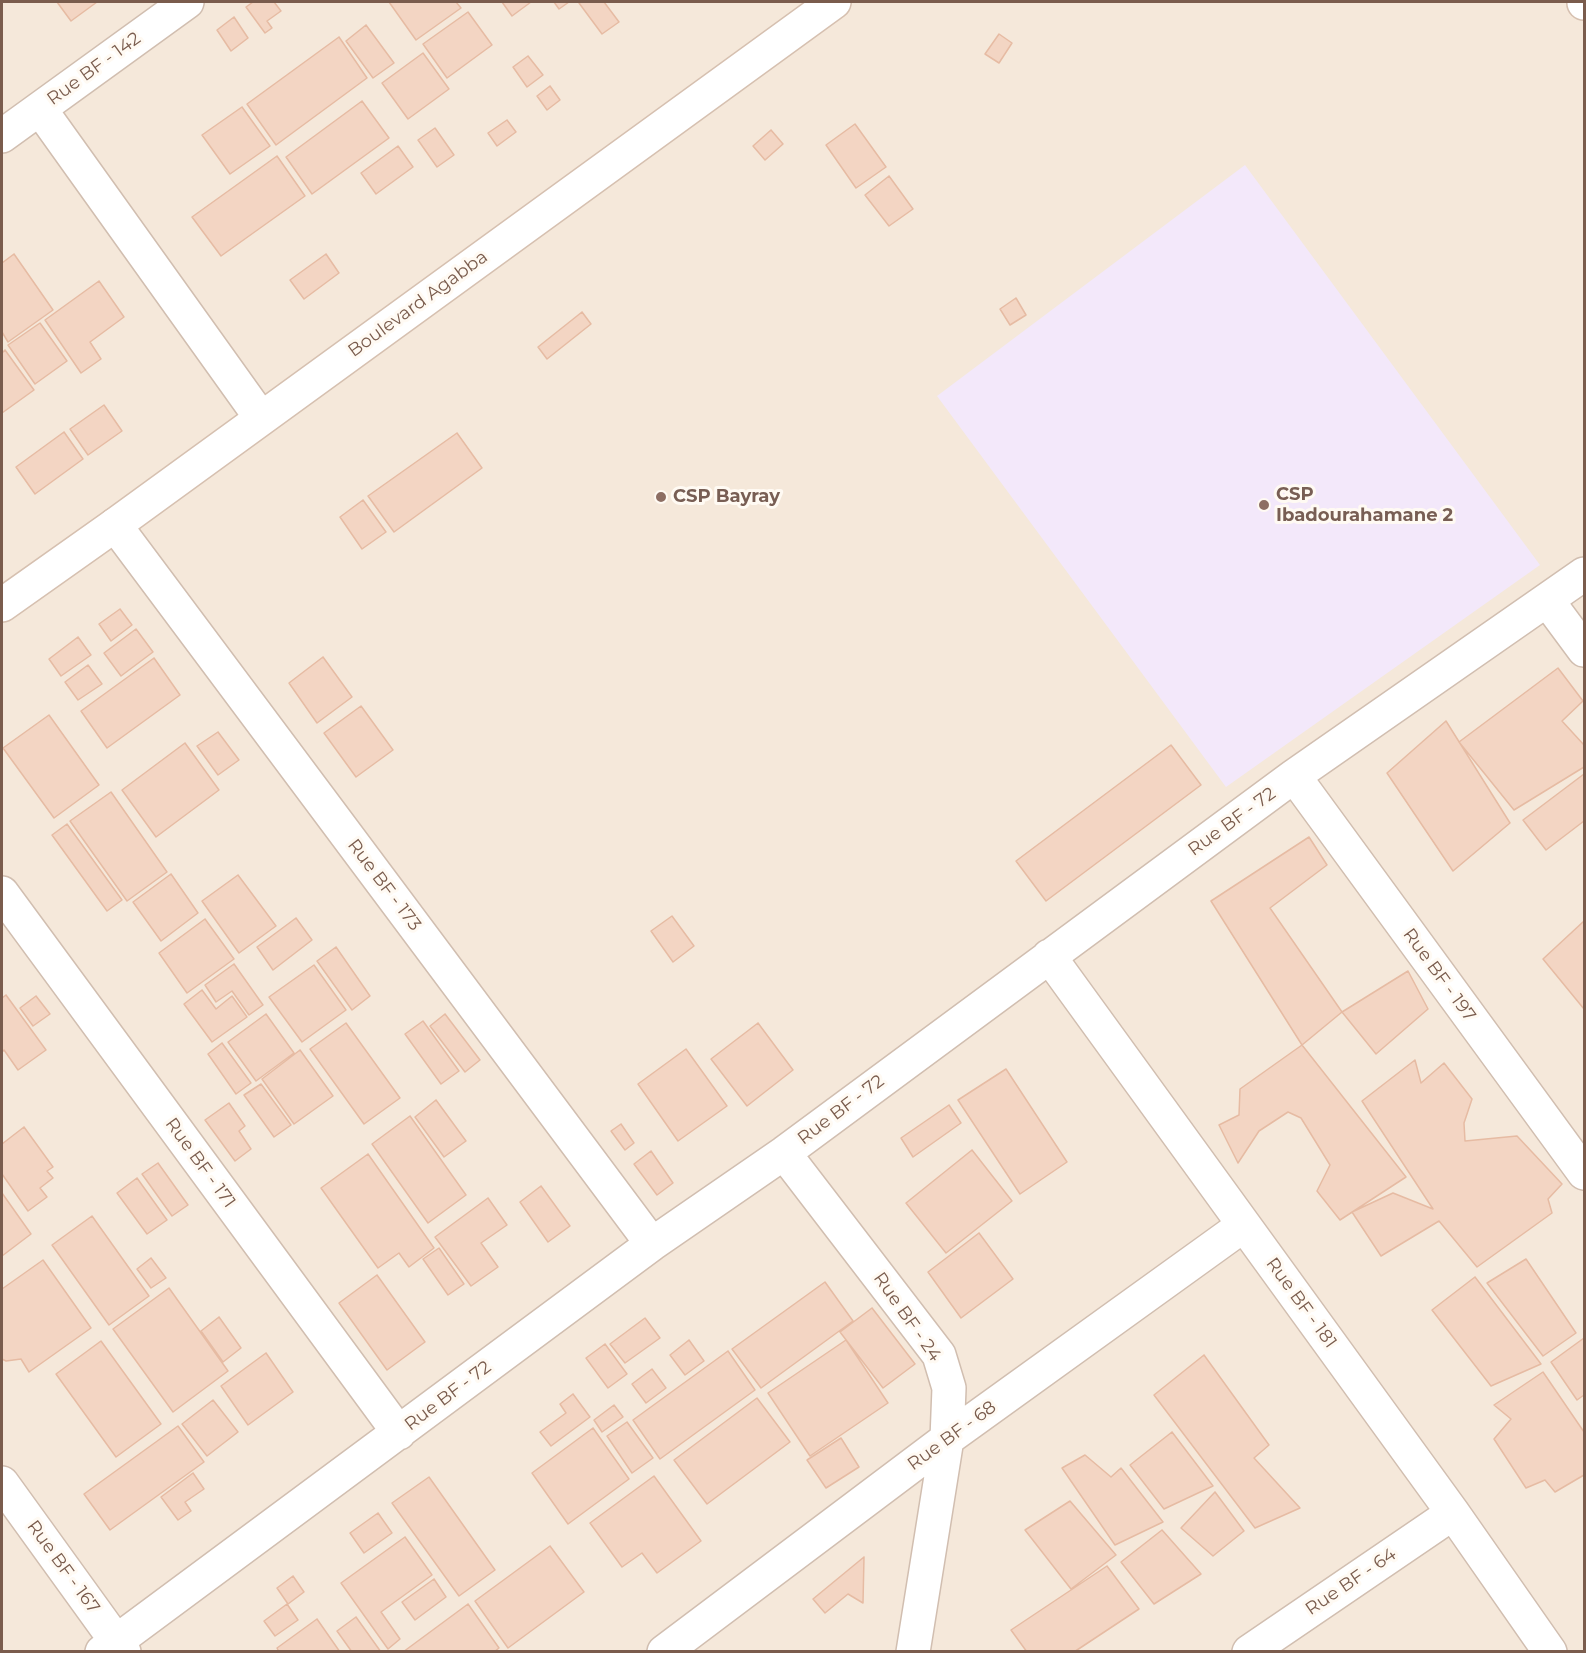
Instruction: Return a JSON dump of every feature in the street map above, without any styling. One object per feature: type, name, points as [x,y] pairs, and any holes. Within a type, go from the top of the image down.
[{"type":"street","name":"Rue BF - 142","points":[[2,136],[187,2]]},
{"type":"street","name":"Boulevard Agabba","points":[[2,605],[834,2]]},
{"type":"street","points":[[40,109],[261,418]]},
{"type":"street","name":"Rue BF - 173","points":[[115,525],[652,1244]]},
{"type":"street","name":"Rue BF - 72","points":[[114,1648],[652,1244],[784,1153],[1294,776],[1584,574]]},
{"type":"street","points":[[1547,600],[1584,651]]},
{"type":"street","name":"Rue BF - 197","points":[[1294,776],[1584,1173]]},
{"type":"street","name":"Rue BF - 171","points":[[2,893],[399,1433]]},
{"type":"street","name":"Rue BF - 181","points":[[1049,956],[1453,1513],[1550,1652]]},
{"type":"street","name":"Rue BF - 24","points":[[784,1153],[939,1355],[949,1388],[947,1439],[913,1652]]},
{"type":"street","name":"Rue BF - 68","points":[[664,1652],[947,1439],[1244,1225]]},
{"type":"street","name":"Rue BF - 167","points":[[2,1483],[114,1648]]},
{"type":"street","name":"Rue BF - 64","points":[[1249,1652],[1453,1513]]},
{"type":"shaded area","points":[[2,2],[1584,2],[1584,1651],[2,1651]]},
{"type":"shaded area","points":[[1245,165],[1540,565],[1226,787],[937,396]]},
{"type":"building","points":[[57,2],[97,2],[71,21]]},
{"type":"building","points":[[253,2],[274,2],[281,11],[267,21],[272,28],[265,33],[246,7]]},
{"type":"building","points":[[389,2],[456,2],[461,8],[416,40]]},
{"type":"building","points":[[502,2],[531,2],[512,16]]},
{"type":"building","points":[[554,2],[569,2],[559,9]]},
{"type":"building","points":[[604,2],[619,22],[602,34],[579,3]]},
{"type":"building","points":[[468,12],[492,45],[447,78],[423,44]]},
{"type":"building","points":[[234,17],[248,38],[231,51],[217,30]]},
{"type":"building","points":[[366,25],[394,63],[373,78],[346,41]]},
{"type":"building","points":[[999,34],[1012,43],[999,63],[985,54]]},
{"type":"building","points":[[339,37],[367,78],[276,145],[247,104]]},
{"type":"building","points":[[423,53],[449,89],[408,119],[382,83]]},
{"type":"building","points":[[528,56],[543,75],[527,87],[513,67]]},
{"type":"building","points":[[550,86],[560,100],[547,110],[537,96]]},
{"type":"building","points":[[362,101],[389,138],[312,194],[286,157]]},
{"type":"building","points":[[242,107],[270,146],[230,174],[202,135]]},
{"type":"building","points":[[507,120],[516,132],[497,146],[488,133]]},
{"type":"building","points":[[855,124],[886,167],[856,188],[826,145]]},
{"type":"building","points":[[435,128],[454,155],[437,167],[418,140]]},
{"type":"building","points":[[771,130],[783,144],[765,160],[753,146]]},
{"type":"building","points":[[398,146],[413,167],[376,194],[361,173]]},
{"type":"building","points":[[277,156],[305,196],[221,256],[192,217]]},
{"type":"building","points":[[889,176],[913,209],[889,226],[865,195]]},
{"type":"building","points":[[14,254],[53,310],[8,342],[2,332],[2,263]]},
{"type":"building","points":[[326,254],[339,273],[304,299],[290,280]]},
{"type":"building","points":[[99,281],[124,317],[90,342],[101,359],[81,373],[45,320]]},
{"type":"building","points":[[1016,298],[1026,315],[1010,325],[1000,309]]},
{"type":"building","points":[[582,312],[591,324],[547,359],[538,347]]},
{"type":"building","points":[[40,323],[67,361],[35,384],[8,345]]},
{"type":"building","points":[[5,350],[34,390],[2,413],[2,353]]},
{"type":"building","points":[[104,405],[122,431],[88,455],[70,429]]},
{"type":"building","points":[[64,432],[83,459],[35,494],[16,467]]},
{"type":"building","points":[[457,433],[482,468],[394,532],[368,496]]},
{"type":"building","points":[[363,500],[386,532],[362,549],[340,517]]},
{"type":"building","points":[[120,609],[132,625],[111,641],[99,624]]},
{"type":"building","points":[[136,629],[153,652],[121,676],[104,653]]},
{"type":"building","points":[[78,637],[91,655],[61,676],[49,659]]},
{"type":"building","points":[[323,657],[352,697],[317,723],[289,683]]},
{"type":"building","points":[[154,658],[180,695],[107,748],[81,711]]},
{"type":"building","points":[[88,665],[102,684],[78,700],[65,682]]},
{"type":"building","points":[[1558,668],[1583,701],[1562,721],[1584,745],[1584,767],[1514,810],[1459,742]]},
{"type":"building","points":[[361,706],[393,750],[356,777],[324,733]]},
{"type":"building","points":[[49,715],[99,785],[54,818],[3,748]]},
{"type":"building","points":[[1446,721],[1510,823],[1453,871],[1387,773]]},
{"type":"building","points":[[218,732],[239,760],[218,775],[197,746]]},
{"type":"building","points":[[185,743],[219,790],[156,837],[122,790]]},
{"type":"building","points":[[1171,745],[1201,785],[1046,901],[1016,861]]},
{"type":"building","points":[[1584,774],[1584,821],[1546,850],[1523,820]]},
{"type":"building","points":[[111,792],[167,872],[127,901],[70,821]]},
{"type":"building","points":[[67,824],[122,900],[107,911],[52,835]]},
{"type":"building","points":[[1309,837],[1327,865],[1270,908],[1342,1012],[1302,1045],[1211,901]]},
{"type":"building","points":[[171,874],[198,913],[161,941],[133,902]]},
{"type":"building","points":[[238,875],[276,926],[239,953],[202,901]]},
{"type":"building","points":[[672,916],[694,946],[673,962],[651,931]]},
{"type":"building","points":[[296,918],[312,940],[273,970],[257,947]]},
{"type":"building","points":[[205,919],[234,959],[187,993],[159,953]]},
{"type":"building","points":[[1584,921],[1584,1009],[1543,959]]},
{"type":"building","points":[[336,947],[370,996],[352,1010],[317,961]]},
{"type":"building","points":[[234,964],[263,1005],[249,1015],[232,991],[216,1002],[205,985]]},
{"type":"building","points":[[314,965],[346,1010],[302,1042],[269,997]]},
{"type":"building","points":[[1408,971],[1428,1009],[1376,1054],[1342,1012]]},
{"type":"building","points":[[202,990],[216,1009],[232,996],[247,1017],[212,1042],[184,1004]]},
{"type":"building","points":[[6,995],[46,1050],[18,1070],[4,1050],[2,1052],[2,998]]},
{"type":"building","points":[[36,996],[50,1014],[33,1026],[20,1008]]},
{"type":"building","points":[[266,1014],[294,1053],[256,1081],[228,1042]]},
{"type":"building","points":[[445,1014],[480,1060],[465,1072],[430,1026]]},
{"type":"building","points":[[423,1021],[459,1071],[441,1084],[405,1034]]},
{"type":"building","points":[[346,1023],[400,1098],[364,1124],[310,1049]]},
{"type":"building","points":[[758,1023],[793,1070],[747,1106],[711,1059]]},
{"type":"building","points":[[222,1043],[251,1083],[236,1094],[208,1054]]},
{"type":"building","points":[[1302,1045],[1406,1177],[1340,1220],[1317,1191],[1330,1165],[1301,1118],[1288,1112],[1259,1131],[1238,1163],[1219,1125],[1239,1115],[1240,1089]]},
{"type":"building","points":[[686,1049],[727,1106],[678,1141],[638,1084]]},
{"type":"building","points":[[300,1050],[333,1096],[294,1124],[262,1079]]},
{"type":"building","points":[[1415,1060],[1421,1083],[1444,1063],[1472,1099],[1464,1123],[1465,1141],[1517,1136],[1562,1184],[1548,1199],[1552,1213],[1477,1267],[1439,1221],[1381,1256],[1352,1212],[1393,1193],[1433,1209],[1362,1101]]},
{"type":"building","points":[[1006,1069],[1067,1162],[1020,1194],[958,1100]]},
{"type":"building","points":[[261,1084],[291,1125],[274,1137],[244,1095]]},
{"type":"building","points":[[436,1100],[466,1141],[444,1157],[415,1117]]},
{"type":"building","points":[[229,1103],[245,1126],[239,1131],[251,1149],[235,1161],[205,1120]]},
{"type":"building","points":[[949,1105],[961,1123],[913,1157],[901,1138]]},
{"type":"building","points":[[410,1116],[466,1195],[428,1223],[372,1144]]},
{"type":"building","points":[[621,1124],[634,1143],[625,1150],[611,1131]]},
{"type":"building","points":[[24,1127],[53,1167],[47,1171],[53,1178],[40,1188],[47,1197],[28,1211],[2,1174],[2,1144]]},
{"type":"building","points":[[972,1150],[1012,1201],[946,1253],[906,1203]]},
{"type":"building","points":[[651,1151],[673,1183],[657,1195],[634,1164]]},
{"type":"building","points":[[368,1154],[434,1248],[409,1267],[399,1253],[378,1268],[321,1188]]},
{"type":"building","points":[[158,1163],[188,1205],[172,1216],[142,1174]]},
{"type":"building","points":[[137,1178],[167,1220],[147,1234],[117,1193]]},
{"type":"building","points":[[541,1186],[570,1226],[548,1242],[520,1202]]},
{"type":"building","points":[[2,1193],[31,1234],[2,1256]]},
{"type":"building","points":[[488,1198],[507,1225],[481,1243],[498,1267],[471,1286],[435,1237]]},
{"type":"building","points":[[92,1216],[149,1296],[109,1325],[52,1245]]},
{"type":"building","points":[[979,1233],[1013,1279],[961,1318],[928,1272]]},
{"type":"building","points":[[439,1248],[464,1284],[448,1295],[423,1259]]},
{"type":"building","points":[[151,1258],[166,1278],[151,1288],[137,1269]]},
{"type":"building","points":[[1526,1259],[1576,1333],[1543,1356],[1487,1283]]},
{"type":"building","points":[[43,1260],[91,1328],[29,1372],[21,1359],[6,1361],[2,1359],[2,1289]]},
{"type":"building","points":[[377,1275],[425,1342],[387,1370],[339,1303]]},
{"type":"building","points":[[1475,1277],[1541,1364],[1491,1386],[1432,1310]]},
{"type":"building","points":[[825,1282],[853,1321],[761,1388],[732,1349]]},
{"type":"building","points":[[169,1288],[228,1371],[173,1412],[113,1329]]},
{"type":"building","points":[[872,1308],[915,1364],[883,1388],[840,1332]]},
{"type":"building","points":[[219,1317],[241,1348],[223,1362],[201,1331]]},
{"type":"building","points":[[645,1318],[660,1338],[625,1363],[610,1344]]},
{"type":"building","points":[[1584,1338],[1584,1395],[1577,1400],[1551,1362]]},
{"type":"building","points":[[689,1340],[704,1361],[685,1375],[670,1355]]},
{"type":"building","points":[[846,1340],[888,1403],[810,1456],[768,1393]]},
{"type":"building","points":[[101,1341],[161,1424],[116,1457],[56,1374]]},
{"type":"building","points":[[605,1344],[627,1374],[608,1388],[586,1358]]},
{"type":"building","points":[[728,1351],[755,1390],[660,1459],[633,1420]]},
{"type":"building","points":[[266,1353],[293,1392],[248,1425],[221,1386]]},
{"type":"building","points":[[1204,1355],[1269,1445],[1254,1458],[1300,1508],[1255,1528],[1154,1395]]},
{"type":"building","points":[[652,1369],[666,1388],[646,1403],[632,1384]]},
{"type":"building","points":[[1543,1372],[1584,1432],[1584,1475],[1555,1492],[1545,1480],[1526,1488],[1494,1439],[1511,1419],[1494,1405]]},
{"type":"building","points":[[573,1394],[590,1417],[551,1446],[540,1432],[566,1413],[560,1404]]},
{"type":"building","points":[[757,1398],[790,1442],[707,1504],[674,1460]]},
{"type":"building","points":[[213,1400],[238,1432],[207,1456],[182,1424]]},
{"type":"building","points":[[614,1405],[623,1417],[602,1432],[594,1420]]},
{"type":"building","points":[[627,1422],[653,1458],[632,1473],[607,1436]]},
{"type":"building","points":[[178,1426],[204,1462],[110,1530],[84,1494]]},
{"type":"building","points":[[593,1428],[629,1479],[568,1524],[532,1473]]},
{"type":"building","points":[[1172,1432],[1213,1486],[1164,1509],[1130,1465]]},
{"type":"building","points":[[841,1438],[859,1467],[826,1488],[807,1460]]},
{"type":"building","points":[[1085,1455],[1111,1477],[1121,1468],[1163,1522],[1115,1545],[1062,1468]]},
{"type":"building","points":[[193,1473],[204,1489],[185,1502],[191,1511],[178,1520],[161,1497]]},
{"type":"building","points":[[654,1476],[701,1541],[657,1573],[642,1553],[622,1567],[590,1523]]},
{"type":"building","points":[[429,1477],[495,1570],[459,1596],[392,1503]]},
{"type":"building","points":[[1215,1492],[1244,1531],[1213,1556],[1181,1528]]},
{"type":"building","points":[[1070,1501],[1116,1555],[1071,1589],[1025,1530]]},
{"type":"building","points":[[378,1513],[392,1533],[364,1553],[350,1533]]},
{"type":"building","points":[[1162,1530],[1201,1574],[1154,1604],[1121,1562]]},
{"type":"building","points":[[405,1537],[432,1575],[381,1612],[400,1639],[388,1649],[341,1583]]},
{"type":"building","points":[[550,1546],[584,1592],[508,1648],[475,1601]]},
{"type":"building","points":[[864,1557],[863,1603],[848,1594],[825,1613],[813,1599]]},
{"type":"building","points":[[1107,1566],[1139,1609],[1074,1652],[1027,1652],[1011,1630]]},
{"type":"building","points":[[293,1576],[304,1592],[288,1604],[277,1588]]},
{"type":"building","points":[[434,1579],[446,1597],[415,1620],[402,1602]]},
{"type":"building","points":[[287,1604],[298,1620],[275,1636],[264,1621]]},
{"type":"building","points":[[468,1604],[499,1648],[494,1652],[403,1652]]},
{"type":"building","points":[[356,1617],[381,1652],[352,1652],[337,1631]]},
{"type":"building","points":[[317,1619],[340,1652],[279,1652],[277,1648]]},
{"type":"place","name":"CSP Bayray","points":[[661,497]]},
{"type":"place","name":"CSP Ibadourahamane 2","points":[[1264,505]]}]
